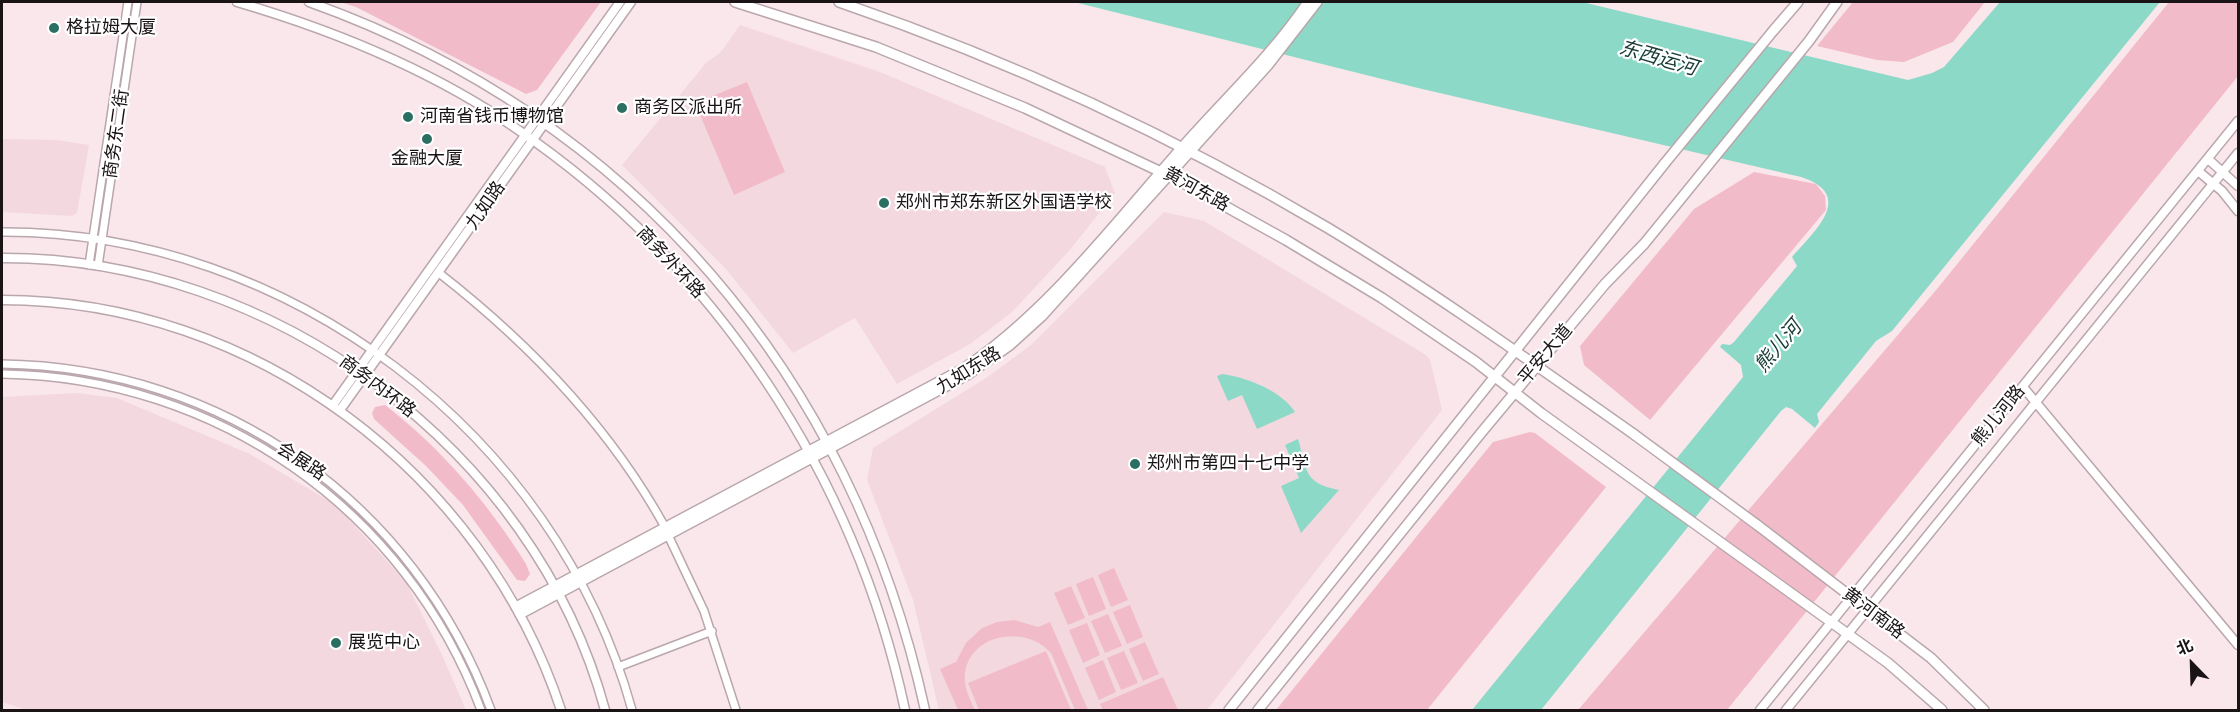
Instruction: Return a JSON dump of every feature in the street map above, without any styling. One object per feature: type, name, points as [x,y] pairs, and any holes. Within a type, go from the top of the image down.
[{"type":"main road","name":"黄河东路","points":[[735,2],[809,24],[922,64],[1091,137],[1164,173],[1338,271],[1430,330],[1613,463]]},
{"type":"main road","name":"黄河东路","points":[[839,2],[933,36],[1027,75],[1185,149],[1338,235],[1438,298],[1635,435]]},
{"type":"main road","name":"九如东路","points":[[1262,65],[1308,2]]},
{"type":"main road","name":"九如东路","points":[[518,611],[828,445],[963,369],[1005,339],[1036,311],[1164,173],[1317,2]]},
{"type":"main road","name":"平安大道","points":[[1229,711],[1665,163],[1798,2]]},
{"type":"main road","name":"平安大道","points":[[1258,711],[1537,366],[1605,284],[1644,244],[1704,171],[1809,41],[1837,2]]},
{"type":"main road","name":"黄河南路","points":[[1635,435],[1931,658],[1984,711]]},
{"type":"main road","name":"黄河南路","points":[[1613,463],[1911,681],[1942,711]]},
{"type":"street","name":"商务东二街","points":[[94,265],[93,240],[128,2]]},
{"type":"street","name":"商务东二街","points":[[94,265],[102,241],[137,2]]},
{"type":"street","name":"商务外环路","points":[[237,2],[336,34],[397,61],[430,77],[529,137],[624,215],[694,287],[758,368],[811,454],[847,528],[867,579],[885,632],[905,711]]},
{"type":"street","name":"商务外环路","points":[[309,2],[344,14],[440,58],[541,120],[639,199],[710,273],[786,371],[849,485],[886,572],[904,626],[925,711]]},
{"type":"street","name":"九如路","points":[[376,353],[541,120],[620,2]]},
{"type":"street","name":"九如路","points":[[541,120],[631,2]]},
{"type":"street","name":"熊儿河路","points":[[1760,711],[2238,121]]},
{"type":"street","name":"九如路","points":[[336,407],[439,273],[529,137]]},
{"type":"street","name":"熊儿河路","points":[[1786,711],[2238,153]]},
{"type":"street","points":[[2208,159],[2238,186]]},
{"type":"street","points":[[2198,171],[2238,211]]},
{"type":"street","points":[[2,232],[102,241],[175,257],[243,280],[307,310],[376,353],[437,400],[491,454],[536,510],[578,579],[618,667],[632,711]]},
{"type":"street","name":"商务内环路","points":[[2,258],[94,265],[178,284],[233,304],[295,333],[361,373],[420,420],[472,471],[515,524],[555,591],[592,670],[605,711]]},
{"type":"street","points":[[439,273],[521,341],[573,396],[632,474],[667,531],[712,631],[736,711]]},
{"type":"street","points":[[2,300],[80,306],[166,325],[236,351],[336,407],[393,452],[441,499],[480,548],[518,611],[541,657],[561,711]]},
{"type":"street","name":"会展路","points":[[2,364],[92,373],[183,398],[264,438],[316,470],[336,485],[381,529],[432,591],[469,657],[491,711]]},
{"type":"street","name":"会展路","points":[[2,374],[91,383],[179,407],[251,442],[330,492],[374,536],[424,596],[460,662],[481,711]]},
{"type":"street","points":[[2023,387],[2238,645]]},
{"type":"street","points":[[618,667],[712,631]]},
{"type":"shaded area","points":[[340,2],[601,2],[537,90],[526,94],[356,7]]},
{"type":"shaded area","points":[[1853,2],[1985,2],[1953,42],[1904,62],[1877,60],[1817,46]]},
{"type":"shaded area","points":[[2169,2],[2238,2],[2238,76],[1727,710],[1578,710],[1937,289]]},
{"type":"shaded area","name":"郑州市郑东新区外国语学校","points":[[740,25],[880,72],[1105,167],[1115,193],[1069,251],[1011,313],[970,344],[897,384],[855,318],[793,353],[726,269],[622,165],[706,63],[721,52]]},
{"type":"shaded area","points":[[747,82],[785,172],[734,195],[695,103]]},
{"type":"shaded area","points":[[2,139],[57,140],[89,145],[77,213],[72,216],[2,212]]},
{"type":"shaded area","points":[[1754,172],[1816,184],[1825,196],[1826,210],[1650,420],[1584,365],[1580,346],[1694,209]]},
{"type":"shaded area","name":"郑州市第四十七中学","points":[[1164,212],[1204,221],[1426,355],[1430,360],[1442,410],[1207,710],[939,710],[913,600],[867,480],[873,448],[986,378],[1031,345]]},
{"type":"shaded area","points":[[76,393],[117,398],[250,454],[336,505],[406,582],[466,710],[27,710],[2,702],[2,397]]},
{"type":"shaded area","points":[[385,405],[444,458],[480,499],[526,564],[530,574],[525,581],[517,580],[463,505],[426,466],[374,419],[372,413],[375,407]]},
{"type":"shaded area","points":[[1530,432],[1535,433],[1606,487],[1427,710],[1276,710],[1493,442]]},
{"type":"shaded area","points":[[1114,568],[1128,600],[1111,607],[1098,575]]},
{"type":"shaded area","points":[[1093,577],[1106,609],[1089,616],[1076,584]]},
{"type":"shaded area","points":[[1071,586],[1085,618],[1068,625],[1054,593]]},
{"type":"shaded area","points":[[1130,605],[1143,637],[1127,644],[1113,612]]},
{"type":"shaded area","points":[[1108,614],[1122,646],[1105,653],[1091,621]]},
{"type":"shaded area","points":[[1014,620],[1038,627],[1050,622],[1088,710],[1075,710],[1051,653],[1038,643],[1023,637],[1008,636],[980,647],[970,658],[965,671],[966,688],[975,710],[958,710],[940,669],[956,662],[966,643],[982,628],[997,622]]},
{"type":"shaded area","points":[[1087,623],[1100,655],[1083,663],[1069,630]]},
{"type":"shaded area","points":[[1145,642],[1159,674],[1143,681],[1129,649]]},
{"type":"shaded area","points":[[1046,651],[1071,710],[979,710],[968,683]]},
{"type":"shaded area","points":[[1124,651],[1138,683],[1121,690],[1107,658]]},
{"type":"shaded area","points":[[1103,660],[1116,692],[1099,700],[1085,668]]},
{"type":"shaded area","points":[[1163,677],[1178,710],[1103,710],[1100,704]]},
{"type":"water","points":[[1074,2],[1582,2],[1908,80],[1944,67],[2000,2],[2160,2],[1892,331],[1876,341],[1817,414],[1819,422],[1815,428],[1792,409],[1786,407],[1781,411],[1541,710],[1472,710],[1743,377],[1741,365],[1720,347],[1722,344],[1730,345],[1734,342],[1797,266],[1792,257],[1811,236],[1826,214],[1828,203],[1826,193],[1817,185],[1801,177],[1418,88]]},
{"type":"water","points":[[1222,374],[1263,386],[1289,404],[1295,412],[1257,429],[1242,395],[1228,401],[1217,376]]},
{"type":"water","points":[[1298,439],[1305,466],[1312,478],[1327,487],[1339,490],[1301,533],[1281,486],[1299,478],[1285,445]]},
{"type":"place","name":"格拉姆大厦","points":[[54,28]]},
{"type":"place","name":"商务区派出所","points":[[622,108]]},
{"type":"place","name":"河南省钱币博物馆","points":[[408,117]]},
{"type":"place","name":"金融大厦","points":[[427,139]]},
{"type":"place","name":"郑州市郑东新区外国语学校","points":[[884,203]]},
{"type":"place","name":"郑州市第四十七中学","points":[[1135,464]]},
{"type":"place","name":"展览中心","points":[[336,643]]},
{"type":"water label","name":"东西运河","points":[[1658,59]]},
{"type":"water label","name":"熊儿河","points":[[1779,347]]}]
